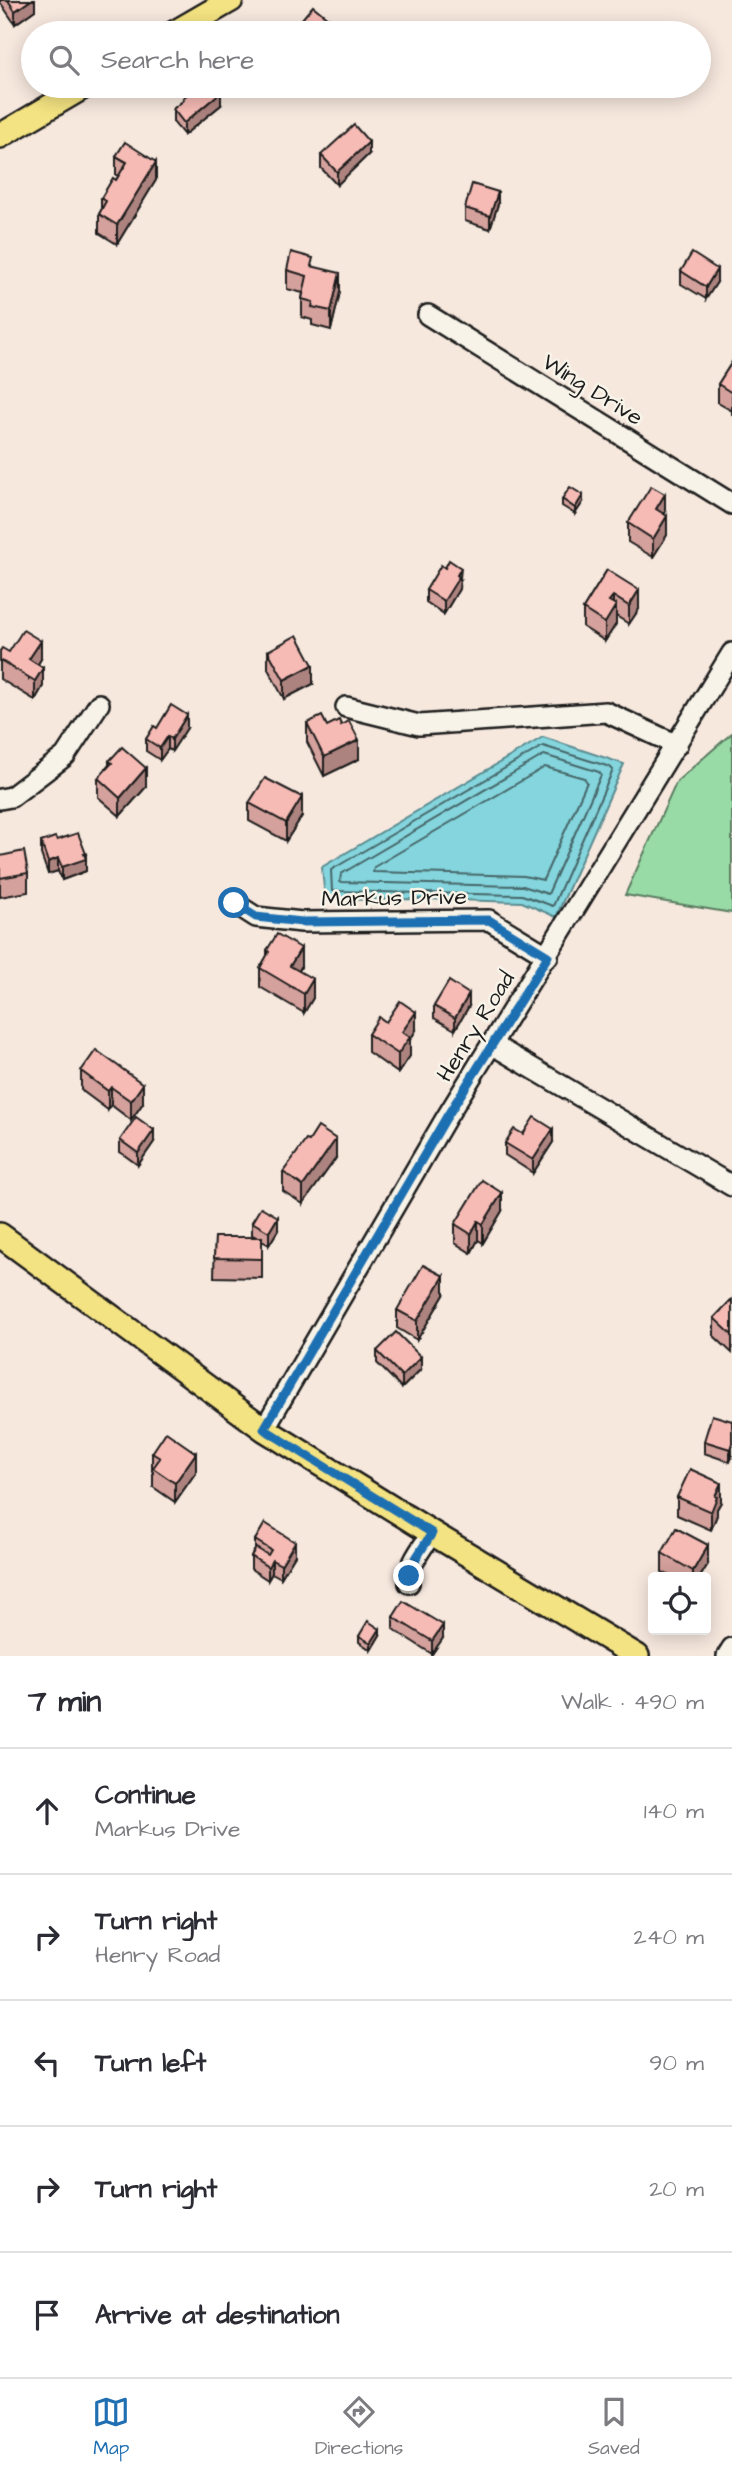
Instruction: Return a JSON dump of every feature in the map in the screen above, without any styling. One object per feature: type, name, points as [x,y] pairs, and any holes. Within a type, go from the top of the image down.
[{"type":"main road","points":[[195,21],[231,0]]},
{"type":"main road","points":[[0,136],[65,98]]},
{"type":"main road","points":[[0,1235],[264,1429],[637,1656]]},
{"type":"street","name":"Wing Drive","points":[[428,315],[732,504]]},
{"type":"street","name":"Henry Road","points":[[264,1429],[446,1118],[732,653]]},
{"type":"street","points":[[0,799],[11,797],[65,756],[99,704]]},
{"type":"street","points":[[346,707],[419,725],[606,712],[677,745]]},
{"type":"street","name":"Markus Drive","points":[[234,903],[256,917],[302,922],[489,920],[548,956]]},
{"type":"street","points":[[492,1045],[732,1186]]},
{"type":"street","points":[[409,1583],[415,1560],[432,1533]]},
{"type":"street","points":[[727,1656],[732,1648]]},
{"type":"green space","points":[[732,733],[732,913],[625,895],[677,781]]},
{"type":"water","points":[[543,737],[624,764],[556,917],[522,902],[325,900],[322,867]]},
{"type":"building","points":[[8,0],[31,0],[15,11]]},
{"type":"building","points":[[313,6],[329,19],[327,21],[300,21]]},
{"type":"building","points":[[183,98],[214,98],[184,123],[173,109]]},
{"type":"building","points":[[354,125],[369,142],[337,172],[321,155]]},
{"type":"building","points":[[125,142],[156,162],[117,225],[99,214],[106,201],[101,198],[127,162],[116,156]]},
{"type":"building","points":[[472,184],[498,192],[490,216],[465,208]]},
{"type":"building","points":[[291,252],[313,258],[311,266],[340,273],[331,311],[312,307],[313,302],[302,299],[307,276],[287,270]]},
{"type":"building","points":[[692,253],[717,269],[706,287],[681,271]]},
{"type":"building","points":[[732,362],[732,393],[718,384]]},
{"type":"building","points":[[651,486],[665,494],[656,509],[667,516],[653,539],[628,523]]},
{"type":"building","points":[[570,487],[583,495],[575,508],[562,499]]},
{"type":"building","points":[[449,560],[461,568],[457,575],[459,577],[444,601],[426,590],[441,565],[445,568]]},
{"type":"building","points":[[607,570],[639,590],[629,606],[613,596],[609,601],[616,605],[605,623],[583,609]]},
{"type":"building","points":[[23,630],[41,641],[29,659],[43,668],[35,681],[0,660],[2,648],[9,652]]},
{"type":"building","points":[[297,635],[313,665],[284,680],[268,651]]},
{"type":"building","points":[[171,705],[187,715],[172,739],[168,736],[160,748],[146,739],[154,726],[157,728]]},
{"type":"building","points":[[322,716],[327,726],[339,720],[341,725],[349,721],[359,740],[324,757],[307,723]]},
{"type":"building","points":[[122,747],[146,768],[120,798],[98,778]]},
{"type":"building","points":[[265,778],[302,797],[286,823],[249,803]]},
{"type":"building","points":[[78,833],[86,859],[62,867],[58,858],[48,862],[41,842]]},
{"type":"building","points":[[24,851],[28,873],[0,878],[0,856]]},
{"type":"building","points":[[277,934],[301,948],[290,966],[313,979],[304,994],[260,968]]},
{"type":"building","points":[[449,981],[469,994],[455,1018],[434,1006]]},
{"type":"building","points":[[400,1001],[416,1012],[402,1032],[410,1037],[398,1054],[368,1034],[379,1017],[386,1022]]},
{"type":"building","points":[[96,1050],[143,1084],[131,1101],[111,1087],[108,1091],[81,1071]]},
{"type":"building","points":[[136,1117],[154,1130],[138,1153],[120,1140]]},
{"type":"building","points":[[534,1117],[553,1129],[533,1160],[505,1143],[514,1129],[523,1134]]},
{"type":"building","points":[[318,1127],[336,1139],[303,1186],[283,1172]]},
{"type":"building","points":[[482,1180],[502,1193],[483,1224],[478,1221],[471,1234],[455,1224]]},
{"type":"building","points":[[261,1207],[278,1217],[269,1232],[252,1222]]},
{"type":"building","points":[[215,1237],[262,1237],[262,1259],[214,1258]]},
{"type":"building","points":[[423,1265],[444,1276],[417,1321],[397,1310]]},
{"type":"building","points":[[732,1299],[732,1335],[714,1318]]},
{"type":"building","points":[[396,1332],[421,1357],[402,1376],[377,1351]]},
{"type":"building","points":[[712,1415],[732,1421],[730,1449],[704,1441]]},
{"type":"building","points":[[166,1432],[196,1453],[175,1483],[153,1468],[160,1458],[152,1453]]},
{"type":"building","points":[[690,1469],[721,1483],[711,1512],[677,1497]]},
{"type":"building","points":[[265,1523],[295,1542],[281,1565],[272,1560],[268,1567],[251,1556],[256,1548],[268,1555],[271,1550],[255,1540]]},
{"type":"building","points":[[676,1528],[708,1545],[693,1571],[662,1553]]},
{"type":"building","points":[[403,1601],[443,1625],[432,1641],[393,1617]]},
{"type":"building","points":[[368,1621],[380,1629],[371,1643],[359,1636]]},
{"type":"route","points":[[234,903],[256,917],[302,922],[489,920],[548,956],[446,1118],[264,1429],[432,1533],[415,1560],[409,1576]]}]
